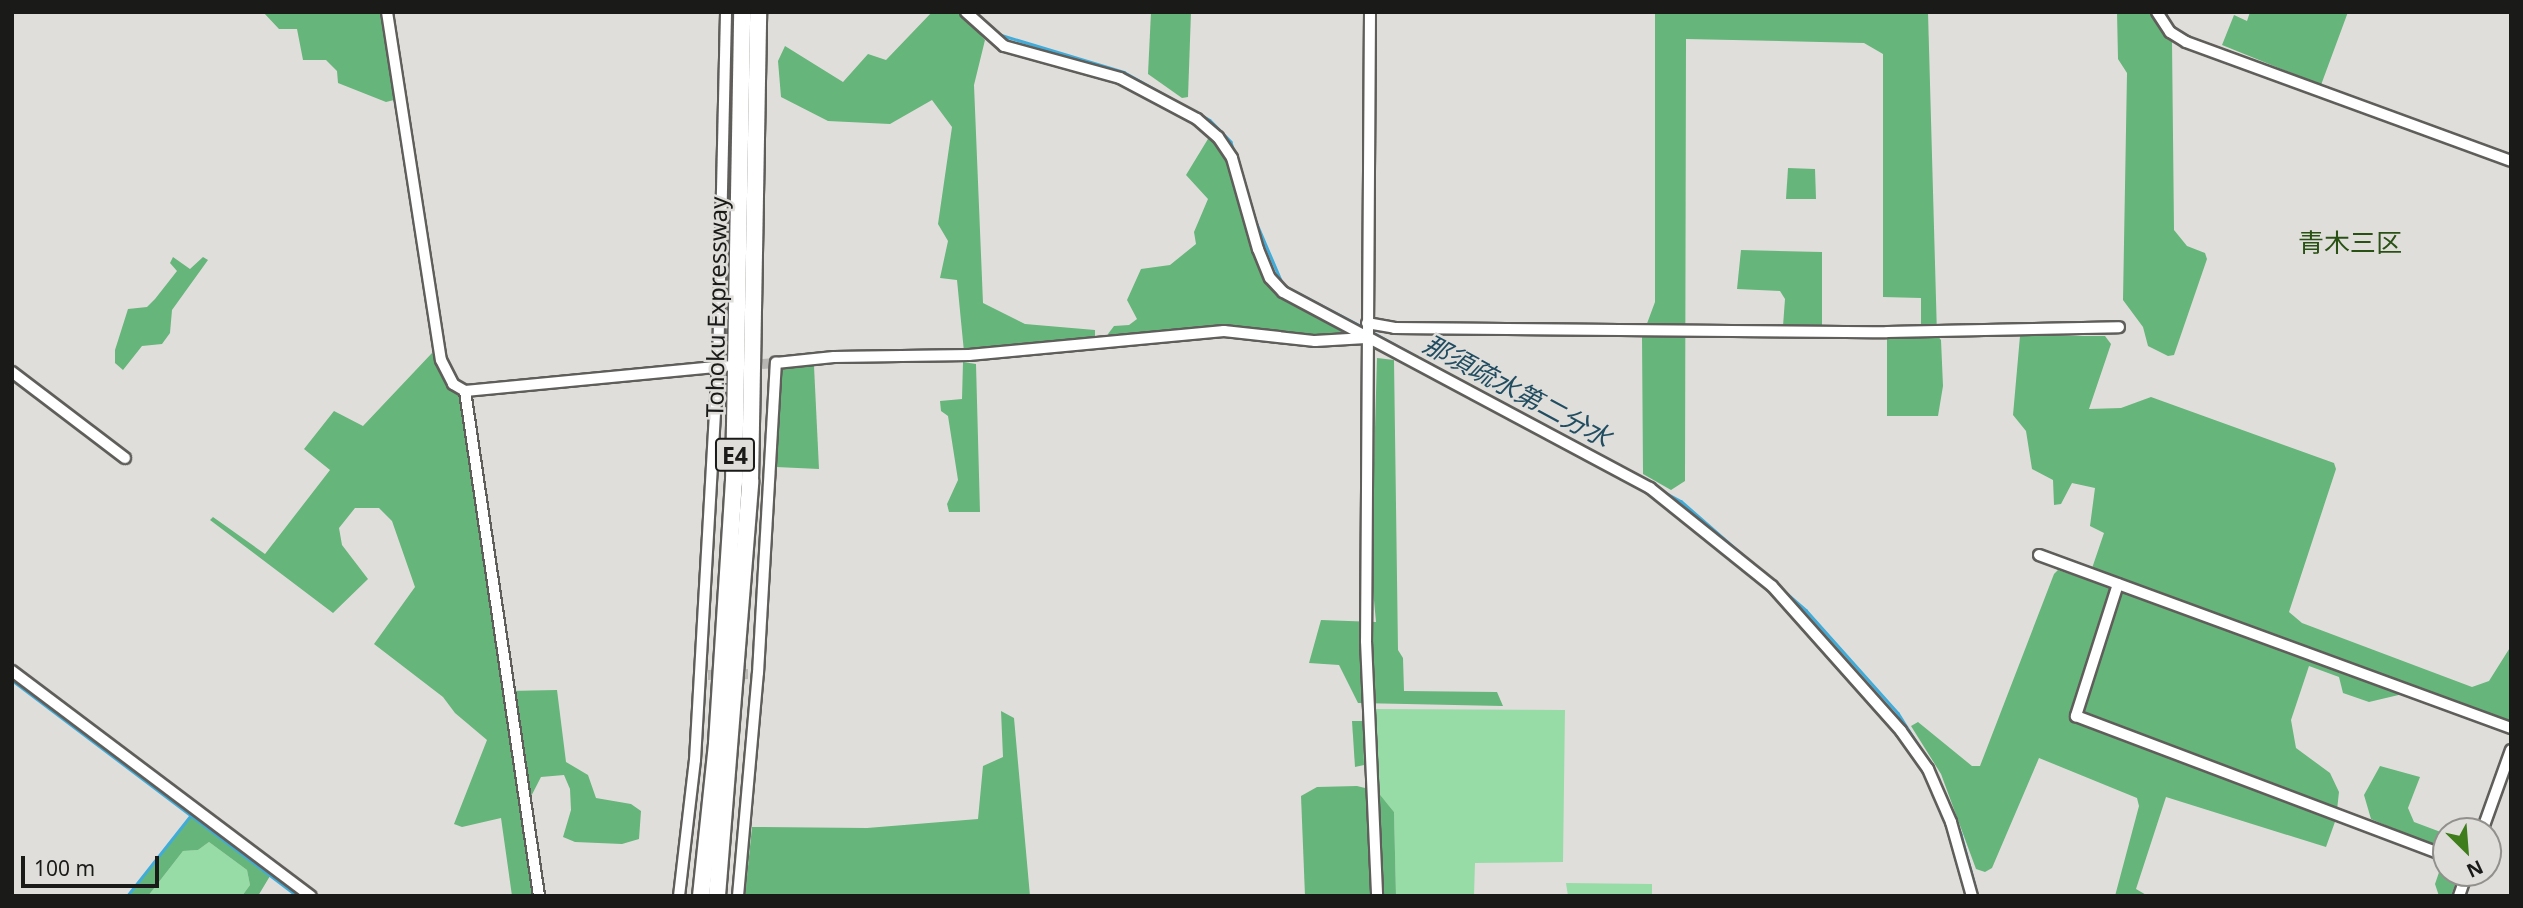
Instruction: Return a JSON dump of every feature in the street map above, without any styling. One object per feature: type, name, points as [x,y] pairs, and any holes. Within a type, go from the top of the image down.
[{"type":"highway","name":"Tohoku Expressway","points":[[701,896],[717,743],[734,482],[742,12]]},
{"type":"highway","name":"Tohoku Expressway","points":[[717,896],[750,482],[758,12]]},
{"type":"street","points":[[387,12],[441,360],[448,379],[465,391],[722,366]]},
{"type":"street","points":[[679,896],[704,675],[722,366],[726,12]]},
{"type":"street","points":[[966,12],[1004,46],[1121,78],[1209,129],[1232,158],[1258,250],[1275,285],[1366,338],[1650,488],[1772,586],[1892,721],[1928,769],[1951,822],[1972,896]]},
{"type":"street","points":[[1370,12],[1366,338],[1367,668],[1377,896]]},
{"type":"street","points":[[2157,12],[2171,32],[2186,42],[2511,161]]},
{"type":"street","points":[[1367,323],[1394,328],[1887,332],[2119,327]]},
{"type":"street","points":[[738,896],[776,363],[834,357],[969,355],[1224,331],[1315,341],[1366,338]]},
{"type":"street","points":[[12,372],[125,458]]},
{"type":"street","points":[[465,391],[539,896]]},
{"type":"street","points":[[2039,555],[2511,728]]},
{"type":"street","points":[[2118,584],[2076,716],[2432,851]]},
{"type":"street","points":[[12,671],[311,896]]},
{"type":"street","points":[[2487,817],[2511,750]]},
{"type":"green space","points":[[263,12],[384,12],[394,100],[386,102],[338,83],[337,71],[326,60],[303,60],[297,29],[279,29]]},
{"type":"green space","points":[[932,12],[961,12],[985,40],[974,85],[983,303],[1025,324],[1095,330],[1095,340],[964,352],[957,280],[940,278],[948,241],[938,224],[952,127],[932,100],[890,124],[828,121],[781,97],[778,61],[785,46],[843,82],[868,54],[886,60]]},
{"type":"green space","points":[[1151,12],[1191,12],[1188,97],[1182,98],[1148,74]]},
{"type":"green space","points":[[1655,12],[1928,12],[1937,335],[1941,340],[1943,386],[1938,416],[1887,416],[1887,339],[1921,335],[1921,298],[1883,297],[1883,54],[1864,43],[1686,39],[1685,481],[1671,490],[1643,474],[1642,337],[1655,302]]},
{"type":"green space","points":[[2117,12],[2153,12],[2172,41],[2174,230],[2187,246],[2205,253],[2207,259],[2174,355],[2168,356],[2148,346],[2143,327],[2123,300],[2127,73],[2118,59]]},
{"type":"green space","points":[[2250,12],[2348,12],[2321,85],[2222,45],[2234,15],[2247,21]]},
{"type":"green space","points":[[1211,134],[1231,162],[1259,265],[1271,288],[1349,336],[1111,339],[1108,334],[1114,326],[1129,325],[1137,319],[1127,300],[1141,269],[1170,265],[1196,244],[1194,232],[1208,199],[1186,175]]},
{"type":"green space","points":[[1788,168],[1815,169],[1816,199],[1786,199]]},
{"type":"green space","points":[[1741,250],[1822,252],[1822,326],[1783,326],[1785,299],[1780,291],[1737,289]]},
{"type":"green space","points":[[173,257],[190,269],[203,257],[208,260],[172,310],[170,333],[162,344],[142,346],[123,370],[115,363],[115,350],[128,309],[147,307],[155,299],[177,271],[170,263]]},
{"type":"green space","points":[[2020,336],[2105,336],[2111,344],[2089,409],[2121,408],[2151,397],[2334,463],[2336,469],[2289,612],[2302,623],[2472,687],[2489,681],[2511,646],[2511,724],[2407,693],[2369,702],[2343,693],[2339,677],[2309,666],[2291,720],[2296,748],[2330,773],[2339,792],[2336,819],[2326,847],[2166,797],[2136,889],[2148,896],[2115,896],[2139,806],[2137,798],[2039,758],[1992,868],[1985,872],[1976,869],[1941,774],[1911,726],[1918,722],[1972,766],[1980,766],[2054,574],[2058,570],[2088,580],[2104,533],[2090,526],[2095,488],[2072,483],[2061,504],[2054,505],[2053,480],[2032,469],[2026,431],[2013,415]]},
{"type":"green space","points":[[432,353],[462,391],[508,691],[557,690],[566,762],[588,775],[596,798],[631,804],[641,811],[639,839],[622,844],[575,842],[563,837],[571,810],[570,789],[564,775],[541,777],[521,816],[526,855],[542,871],[546,896],[512,896],[501,818],[462,827],[454,824],[487,740],[455,713],[443,697],[374,644],[415,587],[392,521],[379,508],[355,508],[339,528],[342,545],[368,579],[333,613],[210,520],[213,517],[265,554],[330,470],[304,449],[334,411],[363,426]]},
{"type":"green space","points":[[1377,358],[1394,360],[1398,650],[1403,658],[1404,691],[1497,692],[1503,706],[1358,703],[1339,665],[1309,663],[1321,620],[1376,622],[1371,568]]},
{"type":"green space","points":[[963,362],[976,364],[980,512],[949,512],[947,504],[958,480],[948,416],[941,411],[940,401],[962,399]]},
{"type":"green space","points":[[814,366],[819,469],[776,467],[780,367]]},
{"type":"green space","points":[[1372,709],[1565,710],[1563,862],[1475,863],[1474,896],[1396,896],[1394,812],[1377,791]]},
{"type":"green space","points":[[1001,711],[1014,718],[1030,896],[745,896],[752,827],[867,828],[978,819],[983,766],[1003,757]]},
{"type":"green space","points":[[1352,721],[1363,721],[1364,765],[1355,767]]},
{"type":"green space","points":[[2380,766],[2420,777],[2408,808],[2414,822],[2432,829],[2432,845],[2371,819],[2364,795]]},
{"type":"green space","points":[[1357,786],[1377,791],[1394,812],[1396,896],[1305,896],[1301,796],[1317,787]]},
{"type":"green space","points":[[191,816],[273,871],[258,896],[242,896],[250,885],[247,870],[209,842],[198,850],[183,851],[148,896],[129,896]]},
{"type":"green space","points":[[209,842],[247,870],[250,885],[242,896],[148,896],[183,851],[198,850]]},
{"type":"green space","points":[[1566,883],[1652,884],[1652,896],[1568,896]]},
{"type":"green space","points":[[2436,887],[2454,887],[2451,896],[2439,896]]},
{"type":"waterway","name":"那須疏水第二分水","points":[[998,34],[1124,72],[1210,120],[1231,142],[1252,210]]},
{"type":"waterway","name":"那須疏水第二分水","points":[[1254,217],[1283,285],[1366,329]]},
{"type":"waterway","name":"那須疏水第二分水","points":[[1372,332],[1681,501],[1806,610],[1898,713],[1927,759]]},
{"type":"waterway","points":[[12,680],[298,896]]},
{"type":"waterway","name":"那須疏水第二分水","points":[[1932,767],[1961,834],[1975,886]]},
{"type":"waterway","points":[[127,896],[191,815]]},
{"type":"tunnel","points":[[747,365],[776,363]]},
{"type":"tunnel","points":[[708,675],[751,674]]},
{"type":"district","name":"青木三区","points":[[2350,243]]}]
